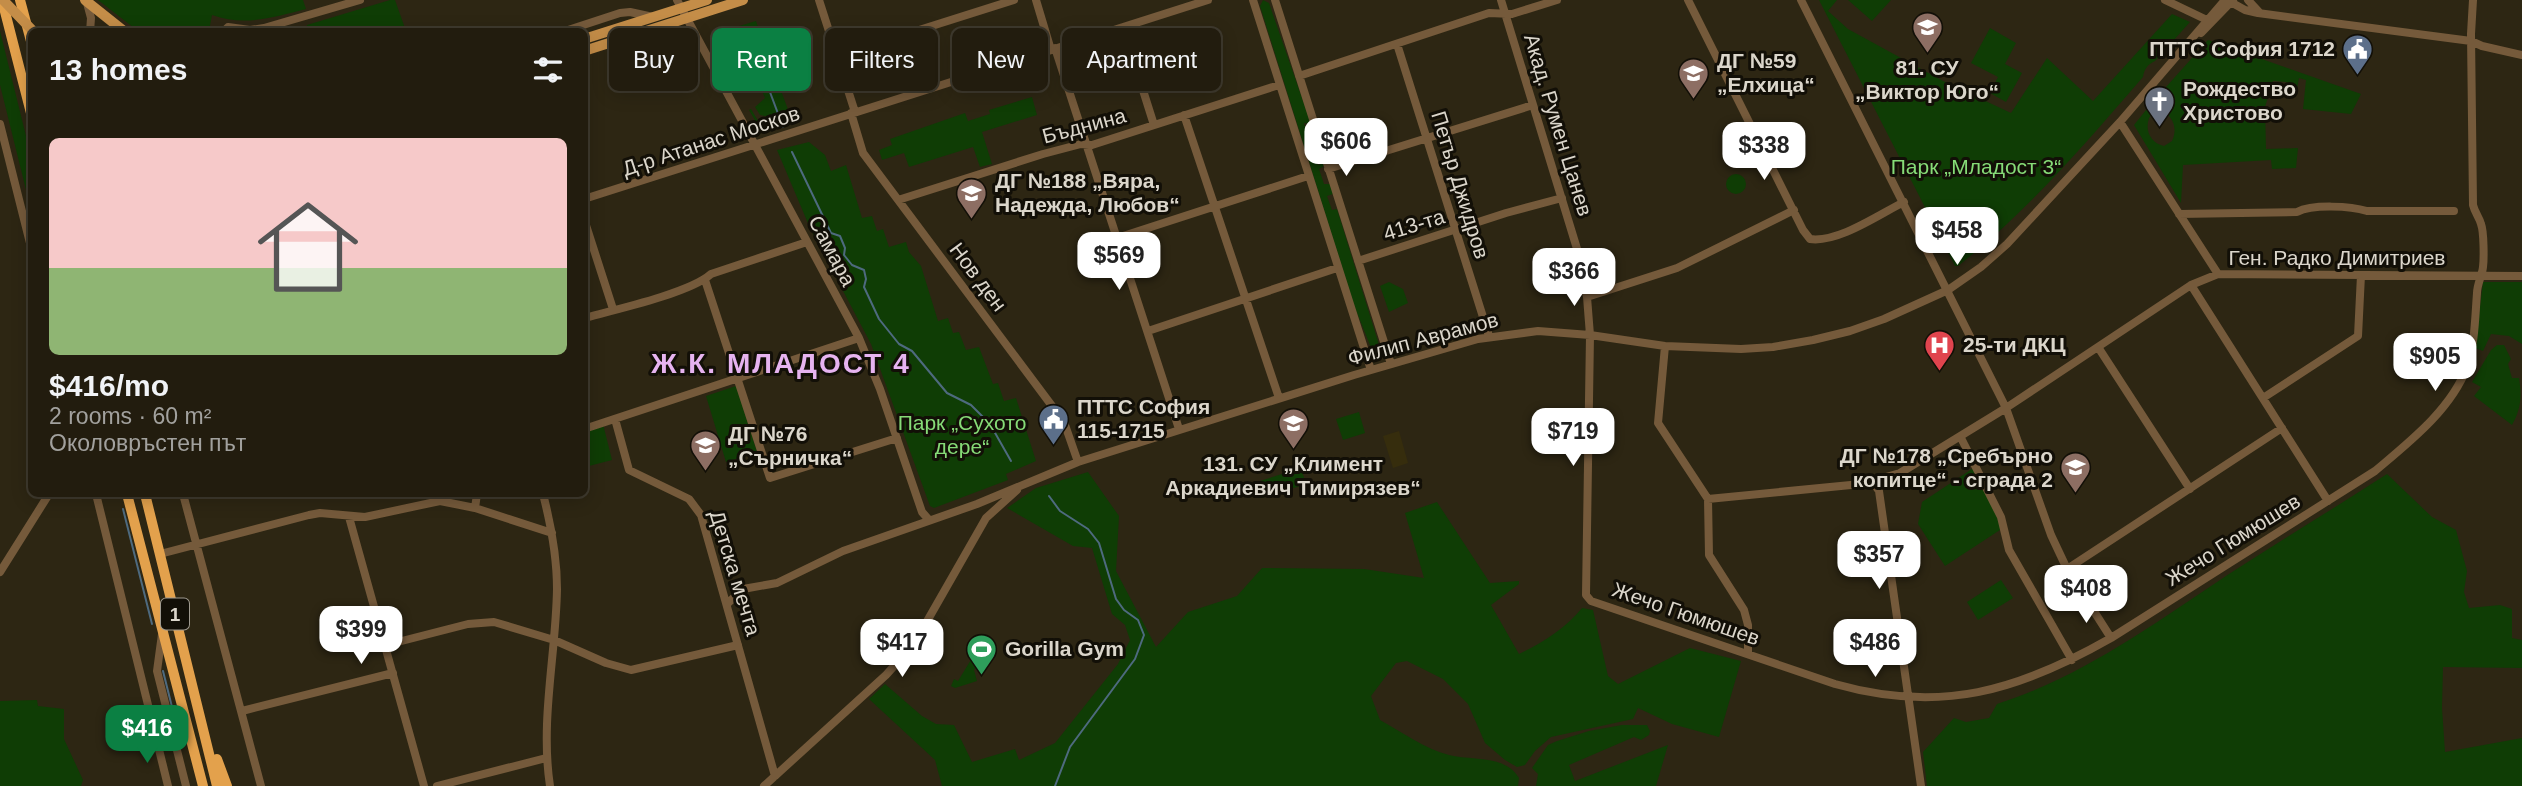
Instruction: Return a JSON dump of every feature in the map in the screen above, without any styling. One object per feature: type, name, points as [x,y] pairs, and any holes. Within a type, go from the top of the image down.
[{"type":"highway","points":[[3,0],[28,101]]},
{"type":"highway","points":[[20,0],[28,30]]},
{"type":"highway","name":"1","points":[[128,497],[202,783]]},
{"type":"highway","name":"1","points":[[146,497],[217,786]]},
{"type":"highway","points":[[201,718],[227,786]]},
{"type":"main road","points":[[3,0],[30,28]]},
{"type":"main road","points":[[588,38],[706,0]]},
{"type":"main road","points":[[588,51],[681,9],[743,0]]},
{"type":"main road","points":[[86,1],[120,28]]},
{"type":"street","points":[[264,28],[360,0]]},
{"type":"street","name":"Нов ден","points":[[819,0],[828,28]]},
{"type":"street","points":[[925,28],[1013,0]]},
{"type":"street","points":[[1036,0],[1179,429]]},
{"type":"street","name":"Д-р Атанас Москов","points":[[588,199],[1208,0]]},
{"type":"street","points":[[1252,0],[1371,370]]},
{"type":"street","points":[[1275,0],[1391,364]]},
{"type":"street","name":"Акад. Румен Цанев","points":[[1501,0],[1578,252],[1587,297],[1590,335],[1586,595]]},
{"type":"street","points":[[1299,76],[1489,13],[1505,14],[1557,0]]},
{"type":"street","points":[[1688,0],[1810,239],[1822,241],[1904,202]]},
{"type":"street","points":[[1801,0],[2006,408],[2051,535],[2067,569],[2111,638]]},
{"type":"street","points":[[2165,0],[2207,20]]},
{"type":"street","points":[[2248,0],[2253,8],[2265,14]]},
{"type":"street","name":"Жечо Гюмюшев","points":[[1586,595],[1591,601],[1863,692],[1910,698],[1949,698],[2033,677],[2072,660],[2375,471],[2410,441],[2442,407],[2458,386],[2467,368],[2471,350],[2483,268],[2482,225],[2475,215],[2473,205],[2473,0]]},
{"type":"street","points":[[86,1],[91,18],[90,28]]},
{"type":"street","points":[[2229,1],[2245,10],[2265,14],[2471,40],[2482,46],[2522,55]]},
{"type":"street","name":"Филип Аврамов","points":[[727,604],[743,589],[777,583],[843,551],[977,504],[1078,461],[1489,336],[1538,331],[1590,335],[1665,346],[1741,349],[1813,340],[1884,319],[1948,290],[1981,267],[2007,244],[2120,122],[2207,20],[2229,1]]},
{"type":"street","name":"Филип Аврамов","points":[[2190,42],[2211,25],[2229,1]]},
{"type":"street","name":"Самара","points":[[681,9],[859,338],[922,512],[929,520]]},
{"type":"street","points":[[574,28],[620,13],[630,12],[653,17]]},
{"type":"street","points":[[1123,27],[1154,125]]},
{"type":"street","name":"Петър Джидров","points":[[1397,44],[1489,336]]},
{"type":"street","name":"Бъднина","points":[[898,200],[1043,154],[1081,144],[1093,145],[1279,85]]},
{"type":"street","name":"Нов ден","points":[[847,91],[863,153],[1064,422],[1078,461]]},
{"type":"street","points":[[1328,169],[1533,105]]},
{"type":"street","points":[[1184,115],[1279,398]]},
{"type":"street","points":[[2120,122],[2218,274]]},
{"type":"street","points":[[0,124],[28,235]]},
{"type":"street","points":[[1117,238],[1308,176]]},
{"type":"street","name":"413-та","points":[[1358,261],[1506,213],[1562,198]]},
{"type":"street","points":[[2179,214],[2297,212],[2305,208],[2454,211]]},
{"type":"street","points":[[1587,297],[1676,268],[1794,210]]},
{"type":"street","points":[[588,231],[613,309]]},
{"type":"street","points":[[588,317],[623,308],[705,280],[711,274],[807,242]]},
{"type":"street","points":[[1147,331],[1337,268]]},
{"type":"street","name":"Ген. Радко Димитриев","points":[[1708,499],[1872,481],[1900,473],[2006,408],[2191,285],[2218,274],[2522,276]]},
{"type":"street","points":[[2263,398],[2358,336],[2361,275]]},
{"type":"street","points":[[705,280],[770,478],[897,438]]},
{"type":"street","points":[[2191,285],[2328,500]]},
{"type":"street","points":[[588,428],[859,338]]},
{"type":"street","points":[[1665,346],[1658,423],[1708,499],[1709,555],[1744,610],[1748,625],[1748,653]]},
{"type":"street","points":[[2098,347],[2190,489]]},
{"type":"street","name":"Детска мечта","points":[[615,419],[629,470],[684,496],[698,509],[775,776]]},
{"type":"street","points":[[2067,569],[2282,428]]},
{"type":"street","points":[[1960,436],[2001,517],[2009,550],[2072,660]]},
{"type":"street","points":[[1872,481],[1879,491],[1921,786]]},
{"type":"street","points":[[764,786],[886,675],[914,644],[986,518],[1027,482]]},
{"type":"street","points":[[0,572],[47,497]]},
{"type":"street","points":[[97,497],[168,786]]},
{"type":"street","points":[[184,497],[261,786]]},
{"type":"street","points":[[475,508],[477,497]]},
{"type":"street","points":[[544,497],[556,567],[546,758],[550,786]]},
{"type":"street","points":[[160,554],[309,514],[373,516],[440,500],[475,508],[552,533]]},
{"type":"street","points":[[977,504],[982,503],[988,507],[986,518]]},
{"type":"street","points":[[349,517],[424,786]]},
{"type":"street","points":[[386,645],[483,622],[509,626],[554,640],[606,663],[631,670],[738,645]]},
{"type":"street","points":[[162,631],[157,671],[186,786]]},
{"type":"street","points":[[242,711],[393,673]]},
{"type":"street","points":[[437,786],[546,758]]},
{"type":"street","points":[[474,776],[477,786]]},
{"type":"green space","points":[[98,0],[303,0],[306,9],[271,18],[248,20],[224,19],[212,15],[210,28],[134,28]]},
{"type":"green space","points":[[395,0],[405,28],[306,28],[307,25]]},
{"type":"green space","points":[[1263,0],[1269,3],[1311,124],[1304,123],[1313,150],[1319,151],[1320,155],[1314,155],[1318,165],[1323,163],[1324,166],[1319,169],[1324,184],[1330,184],[1333,194],[1327,196],[1332,210],[1337,209],[1380,348],[1372,350],[1355,308],[1260,6]]},
{"type":"green space","name":"Парк „Младост 3“","points":[[1819,0],[1837,0],[1828,11],[1848,29],[1943,81],[2011,113],[2047,58],[2093,101],[2172,14],[2190,22],[2147,67],[2143,77],[2055,176],[1984,245],[1955,266]]},
{"type":"green space","points":[[1848,0],[1891,0],[1872,21]]},
{"type":"green space","points":[[756,21],[758,28],[733,28]]},
{"type":"green space","points":[[1990,28],[2016,43],[2005,64],[2022,73],[2006,102],[1990,93],[1998,77],[1971,63]]},
{"type":"green space","points":[[0,31],[28,144],[28,198],[0,85]]},
{"type":"green space","points":[[2208,40],[2361,94],[2351,114],[2303,109],[2306,80],[2299,78],[2296,94],[2286,82],[2273,81],[2265,107],[2266,149],[2298,148],[2296,168],[2272,169],[2271,160],[2183,165],[2181,203],[2134,125],[2150,105],[2153,111],[2148,121],[2150,137],[2164,146],[2172,141],[2173,123],[2161,110],[2158,96]]},
{"type":"green space","points":[[762,91],[781,91],[793,123],[763,131],[760,129],[749,110],[751,109],[760,124],[777,123],[775,118],[760,115],[755,107],[765,98]]},
{"type":"green space","points":[[1032,97],[1037,115],[982,132],[992,164],[980,167],[973,147],[909,167],[904,153],[882,160],[879,150],[892,145],[890,139],[965,113],[968,121],[990,114],[989,110]]},
{"type":"green space","name":"Парк „Сухото дере“","points":[[809,142],[825,155],[831,171],[846,165],[862,218],[872,216],[877,231],[883,229],[889,247],[906,242],[909,252],[921,266],[938,321],[948,318],[953,333],[959,332],[966,350],[979,347],[993,384],[998,383],[1004,401],[1016,398],[1036,461],[1006,474],[1008,480],[934,508],[930,506],[871,344],[810,228],[777,150]]},
{"type":"green space","points":[[1732,174],[1740,174],[1746,184],[1740,194],[1732,194],[1726,188],[1726,180]]},
{"type":"green space","points":[[1389,282],[1403,289],[1408,303],[1389,312],[1380,286]]},
{"type":"green space","points":[[2483,282],[2522,282],[2522,344],[2509,336],[2491,334],[2483,351],[2475,348]]},
{"type":"green space","points":[[2497,345],[2504,345],[2511,359],[2508,364],[2512,378],[2519,378],[2520,402],[2512,425],[2474,396],[2481,387],[2472,382],[2491,350]]},
{"type":"green space","points":[[736,386],[757,452],[726,462],[706,396]]},
{"type":"green space","points":[[1359,412],[1365,433],[1343,440],[1336,419]]},
{"type":"green space","points":[[603,424],[612,460],[588,466],[588,429]]},
{"type":"green space","points":[[1975,467],[2003,528],[1945,566],[1918,524],[1922,502]]},
{"type":"green space","points":[[1301,468],[1306,484],[1262,498],[1257,482]]},
{"type":"green space","points":[[1088,472],[1119,516],[1116,571],[1156,647],[1188,612],[1237,596],[1262,568],[1364,569],[1424,578],[1405,513],[1437,502],[1490,583],[1519,581],[1519,584],[1491,605],[1519,654],[1553,635],[1582,608],[1593,610],[1608,676],[1618,684],[1690,648],[1741,661],[1719,737],[1672,724],[1638,708],[1633,719],[1551,737],[1535,751],[1525,765],[1517,767],[1485,743],[1468,704],[1443,679],[1407,661],[1396,663],[1371,696],[1380,720],[1440,752],[1505,765],[1519,778],[1518,786],[942,786],[935,760],[869,699],[885,684],[922,716],[936,724],[954,725],[972,762],[1015,749],[1019,760],[1055,743],[1118,664],[1130,640],[1125,625],[1112,614],[1092,548],[1073,546],[1007,508],[1036,488]]},
{"type":"green space","points":[[2387,474],[2432,517],[2456,530],[2467,571],[2464,592],[2469,608],[2500,605],[2512,609],[2512,638],[2522,640],[2522,668],[2443,667],[2442,708],[2445,752],[2522,738],[2522,786],[1927,786],[1923,752],[1954,718],[1966,722],[1989,718],[1997,704],[2028,693],[2088,664]]},
{"type":"green space","points":[[2001,580],[2013,598],[1978,620],[1967,602]]},
{"type":"green space","points":[[972,658],[978,663],[974,670],[977,681],[955,688],[951,686],[954,679],[958,681]]},
{"type":"green space","points":[[37,700],[38,706],[64,709],[64,739],[83,780],[81,786],[0,786],[0,701]]},
{"type":"green space","points":[[1622,725],[1647,725],[1649,735],[1641,740],[1634,737],[1569,765],[1575,781],[1668,745],[1656,786],[1536,786],[1538,774],[1532,768],[1548,745],[1589,731]]},
{"type":"sand","points":[[1399,431],[1408,463],[1393,468],[1383,436]]},
{"type":"waterway","points":[[770,91],[783,127]]},
{"type":"waterway","points":[[792,152],[831,233],[840,236],[845,248],[844,255],[852,265],[864,270],[864,287],[879,319],[899,344],[912,351],[947,393],[971,405],[990,424],[1011,461]]},
{"type":"waterway","points":[[1049,496],[1060,511],[1088,529],[1099,543],[1116,599],[1124,610],[1138,620],[1144,635],[1135,659],[1070,747],[1055,786]]},
{"type":"waterway","points":[[123,509],[152,624]]},
{"type":"waterway","points":[[163,671],[181,743]]},
{"type":"place","name":"81. СУ „Виктор Юго“","points":[[1927,55]]},
{"type":"place","name":"ПТТС София 1712","points":[[2358,76]]},
{"type":"place","name":"ДГ №59 „Елхица“","points":[[1694,100]]},
{"type":"place","name":"Рождество Христово","points":[[2160,128]]},
{"type":"place","name":"ДГ №188 „Вяра, Надежда, Любов“","points":[[972,220]]},
{"type":"place","name":"25-ти ДКЦ","points":[[1940,372]]},
{"type":"place","name":"ПТТС София 115-1715","points":[[1054,446]]},
{"type":"place","name":"131. СУ „Климент Аркадиевич Тимирязев“","points":[[1293,451]]},
{"type":"place","name":"ДГ №76 „Сърничка“","points":[[705,473]]},
{"type":"place","name":"ДГ №178 „Сребърно копитце“ - сграда 2","points":[[2076,495]]},
{"type":"place","name":"Gorilla Gym","points":[[982,676]]},
{"type":"district","name":"Ж.К. МЛАДОСТ 4","points":[[781,363]]}]
